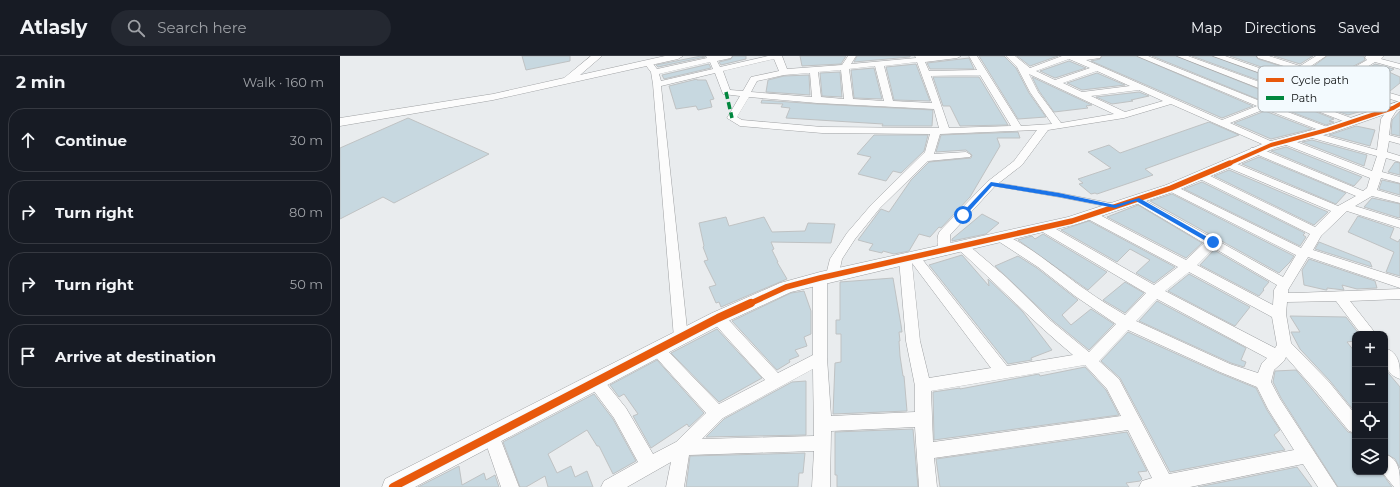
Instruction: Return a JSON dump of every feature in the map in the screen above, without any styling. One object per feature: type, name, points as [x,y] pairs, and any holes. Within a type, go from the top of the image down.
[{"type":"street","points":[[567,80],[597,56]]},
{"type":"street","points":[[340,122],[493,97],[678,56]]},
{"type":"street","points":[[656,78],[711,58],[728,56]]},
{"type":"street","points":[[656,78],[718,70],[777,56],[784,72]]},
{"type":"street","points":[[849,102],[846,67],[852,56]]},
{"type":"street","points":[[957,56],[920,58],[879,64],[784,72],[754,79],[732,118],[740,123],[822,130],[906,132],[1045,127],[1124,115],[1172,101]]},
{"type":"street","points":[[973,56],[1018,128]]},
{"type":"street","points":[[1010,56],[1025,69],[1124,115]]},
{"type":"street","points":[[1025,69],[1072,57],[1097,56]]},
{"type":"street","points":[[1141,56],[1258,103]]},
{"type":"street","points":[[1181,56],[1258,85]]},
{"type":"street","points":[[1216,56],[1258,70]]},
{"type":"street","points":[[1261,56],[1292,66]]},
{"type":"street","points":[[1311,59],[1322,56]]},
{"type":"street","points":[[1364,56],[1378,58],[1400,67]]},
{"type":"street","points":[[1072,57],[1222,123],[1375,175],[1400,180]]},
{"type":"street","points":[[711,58],[718,70],[726,92],[817,100],[938,106]]},
{"type":"street","points":[[821,487],[821,443],[823,424],[820,358],[826,276],[851,236],[876,206],[930,153],[941,131],[938,106],[920,58]]},
{"type":"street","points":[[1364,66],[1378,58]]},
{"type":"street","points":[[648,62],[656,78],[681,338]]},
{"type":"street","points":[[879,64],[889,104]]},
{"type":"street","points":[[1055,83],[1098,68]]},
{"type":"street","points":[[1025,69],[1034,92],[1058,126]]},
{"type":"street","points":[[814,70],[817,100]]},
{"type":"street","points":[[926,74],[983,72]]},
{"type":"street","points":[[1080,95],[1140,87]]},
{"type":"street","points":[[1222,123],[1258,109]]},
{"type":"street","points":[[1281,112],[1327,130]]},
{"type":"street","points":[[1326,112],[1351,122]]},
{"type":"street","points":[[393,487],[718,318],[786,287],[826,276],[1045,228],[1090,215],[1171,188],[1255,150],[1308,134],[1327,130],[1377,112]]},
{"type":"street","points":[[1328,487],[1274,404],[1263,382],[1267,367],[1282,351],[1279,314],[1281,290],[1317,233],[1343,209],[1368,194],[1372,189],[1382,155],[1386,119],[1390,112]]},
{"type":"street","points":[[945,251],[944,234],[991,184],[1018,163],[1045,127]]},
{"type":"street","points":[[1308,134],[1400,160]]},
{"type":"street","points":[[1383,137],[1400,141]]},
{"type":"street","points":[[1255,150],[1368,194],[1400,200]]},
{"type":"street","points":[[925,158],[966,155]]},
{"type":"street","points":[[1226,163],[1343,209],[1400,224]]},
{"type":"street","points":[[1200,175],[1317,233]]},
{"type":"street","points":[[1171,188],[1305,253],[1400,283]]},
{"type":"street","points":[[1137,199],[1285,284]]},
{"type":"street","points":[[1090,215],[1279,314]]},
{"type":"street","points":[[1045,228],[1155,292],[1282,351],[1323,387],[1352,422]]},
{"type":"street","points":[[1002,238],[1043,264],[1080,293],[1126,323],[1225,368],[1263,382]]},
{"type":"street","points":[[923,386],[1088,360],[1155,292],[1188,266],[1213,242]]},
{"type":"street","points":[[963,247],[1001,280],[1046,325],[1088,360],[1113,384],[1132,422],[1160,486],[1307,455]]},
{"type":"street","points":[[910,258],[932,282],[983,344],[1003,373]]},
{"type":"street","points":[[910,258],[913,340],[923,386],[923,418],[928,487]]},
{"type":"street","points":[[1280,297],[1295,298],[1400,294]]},
{"type":"street","points":[[1339,296],[1367,331]]},
{"type":"street","points":[[718,318],[776,381]]},
{"type":"street","points":[[658,350],[717,413]]},
{"type":"street","points":[[610,487],[682,447],[717,413],[820,358]]},
{"type":"street","points":[[1388,358],[1400,374]]},
{"type":"street","points":[[596,382],[620,413],[649,464]]},
{"type":"street","points":[[823,424],[923,418]]},
{"type":"street","points":[[925,451],[1132,422]]},
{"type":"street","points":[[491,435],[510,487]]},
{"type":"street","points":[[682,447],[821,443]]},
{"type":"street","points":[[675,487],[682,447]]},
{"type":"street","points":[[1388,466],[1400,481]]},
{"type":"lane","points":[[991,184],[1115,206]]},
{"type":"building","points":[[522,56],[570,56],[570,61],[526,70]]},
{"type":"building","points":[[701,56],[705,57],[658,67],[656,65]]},
{"type":"building","points":[[733,56],[746,56],[746,59],[721,65],[719,62],[731,59]]},
{"type":"building","points":[[800,56],[846,56],[841,64],[802,66]]},
{"type":"building","points":[[857,56],[910,56],[910,57],[854,62]]},
{"type":"building","points":[[979,56],[1004,56],[1016,68],[1029,93],[1046,117],[1018,119]]},
{"type":"building","points":[[1017,56],[1058,56],[1030,66]]},
{"type":"building","points":[[1102,56],[1136,56],[1253,106],[1222,118],[1091,61],[1100,59]]},
{"type":"building","points":[[1152,56],[1176,56],[1258,89],[1258,99]]},
{"type":"building","points":[[1192,56],[1212,56],[1258,73],[1258,80]]},
{"type":"building","points":[[1230,56],[1256,56],[1258,59],[1280,66],[1258,66]]},
{"type":"building","points":[[1274,56],[1313,56],[1300,64]]},
{"type":"building","points":[[1327,56],[1364,56],[1365,60],[1354,66],[1314,66]]},
{"type":"building","points":[[969,58],[974,69],[930,69],[927,63]]},
{"type":"building","points":[[1069,61],[1086,68],[1055,78],[1040,71]]},
{"type":"building","points":[[709,64],[711,68],[664,79],[662,75]]},
{"type":"building","points":[[916,64],[930,101],[894,100],[886,67]]},
{"type":"building","points":[[1375,64],[1383,66],[1372,66]]},
{"type":"building","points":[[874,68],[882,99],[854,98],[851,70]]},
{"type":"building","points":[[840,72],[842,97],[822,96],[820,73]]},
{"type":"building","points":[[1390,72],[1400,77],[1400,83],[1390,91]]},
{"type":"building","points":[[1097,73],[1125,85],[1082,90],[1067,83]]},
{"type":"building","points":[[809,75],[810,95],[766,92],[768,80],[784,76]]},
{"type":"building","points":[[933,77],[979,77],[1008,125],[960,126],[950,106],[943,106]]},
{"type":"building","points":[[1032,77],[1092,105],[1086,106],[1088,108],[1054,112],[1039,91]]},
{"type":"building","points":[[697,79],[706,80],[714,99],[710,100],[712,107],[698,110],[696,106],[676,109],[669,86]]},
{"type":"building","points":[[1139,92],[1149,96],[1131,100],[1133,101],[1112,104],[1096,97]]},
{"type":"building","points":[[762,100],[933,110],[932,126],[882,126],[883,124],[786,118],[790,108],[781,107],[783,104],[761,103]]},
{"type":"building","points":[[1400,111],[1400,136],[1391,134],[1392,120]]},
{"type":"building","points":[[1262,112],[1268,112],[1312,129],[1271,139],[1234,123]]},
{"type":"building","points":[[1292,112],[1316,112],[1334,119],[1329,121],[1334,122],[1326,125]]},
{"type":"building","points":[[1339,112],[1358,112],[1348,115]]},
{"type":"building","points":[[408,118],[489,154],[394,203],[383,197],[340,219],[340,148]]},
{"type":"building","points":[[1209,122],[1239,135],[1145,169],[1153,175],[1097,194],[1091,194],[1079,184],[1083,183],[1078,179],[1111,168],[1088,152],[1109,145],[1120,153]]},
{"type":"building","points":[[1356,126],[1375,130],[1370,146],[1329,135]]},
{"type":"building","points":[[1018,132],[1020,138],[997,138],[1000,146],[970,197],[941,228],[939,227],[930,237],[919,234],[909,251],[894,254],[883,251],[882,253],[869,250],[873,244],[858,240],[881,209],[889,212],[911,180],[929,162],[971,158],[972,155],[966,150],[936,152],[941,135]]},
{"type":"building","points":[[874,135],[928,135],[924,151],[901,173],[893,171],[886,181],[858,174],[871,157],[857,154]]},
{"type":"building","points":[[1312,140],[1367,155],[1364,166],[1302,142]]},
{"type":"building","points":[[1286,147],[1362,177],[1354,186],[1271,151]]},
{"type":"building","points":[[1259,157],[1346,193],[1336,204],[1242,164]]},
{"type":"building","points":[[1395,162],[1400,163],[1400,175],[1388,172]]},
{"type":"building","points":[[1229,170],[1328,212],[1314,225],[1214,176]]},
{"type":"building","points":[[1382,180],[1400,184],[1400,195],[1379,189]]},
{"type":"building","points":[[1202,182],[1305,233],[1303,235],[1306,237],[1300,246],[1184,189]]},
{"type":"building","points":[[1172,194],[1294,256],[1279,273],[1150,201]]},
{"type":"building","points":[[1372,198],[1400,204],[1400,217],[1399,218],[1364,207]]},
{"type":"building","points":[[1138,205],[1202,243],[1186,258],[1107,217]]},
{"type":"building","points":[[982,214],[999,223],[986,234],[952,241],[952,239]]},
{"type":"building","points":[[1358,216],[1394,228],[1390,238],[1398,242],[1400,239],[1400,276],[1386,272],[1394,252],[1348,232]]},
{"type":"building","points":[[726,217],[729,226],[764,217],[772,232],[805,231],[808,223],[835,224],[831,243],[771,242],[774,249],[772,250],[777,262],[787,279],[721,307],[719,302],[716,303],[709,287],[716,285],[704,261],[708,260],[703,247],[699,223]]},
{"type":"building","points":[[1089,221],[1175,267],[1154,283],[1136,273],[1150,260],[1130,249],[1117,262],[1061,230]]},
{"type":"building","points":[[1043,234],[1107,272],[1088,290],[1018,240],[1032,236],[1035,239]]},
{"type":"building","points":[[1319,242],[1370,262],[1372,267],[1315,249]]},
{"type":"building","points":[[1214,250],[1269,282],[1259,296],[1200,265]]},
{"type":"building","points":[[962,255],[989,286],[988,279],[1023,312],[1052,350],[1031,358],[1032,360],[1008,364],[929,265]]},
{"type":"building","points":[[1018,256],[1037,268],[1078,300],[1062,315],[1071,325],[1091,309],[1114,324],[1089,350],[1052,320],[995,266]]},
{"type":"building","points":[[1309,259],[1375,281],[1377,288],[1357,289],[1342,285],[1344,290],[1327,288],[1326,290],[1304,285],[1302,270]]},
{"type":"building","points":[[1189,274],[1250,307],[1235,326],[1168,291]]},
{"type":"building","points":[[893,278],[902,332],[899,332],[899,341],[907,411],[833,414],[835,363],[841,362],[841,334],[836,334],[836,320],[840,320],[840,282]]},
{"type":"building","points":[[1125,282],[1144,293],[1125,313],[1103,300]]},
{"type":"building","points":[[804,291],[811,311],[811,334],[804,337],[807,346],[795,350],[799,356],[789,360],[790,362],[777,370],[732,321],[791,293]]},
{"type":"building","points":[[1157,301],[1246,348],[1241,360],[1246,362],[1244,367],[1231,363],[1139,321]]},
{"type":"building","points":[[1290,316],[1346,317],[1357,331],[1352,331],[1352,341],[1347,342],[1352,348],[1352,408],[1330,381],[1300,349],[1291,332],[1300,332]]},
{"type":"building","points":[[717,329],[762,378],[719,402],[671,353]]},
{"type":"building","points":[[1128,332],[1256,388],[1267,410],[1280,430],[1274,435],[1285,450],[1170,472],[1120,378],[1101,361]]},
{"type":"building","points":[[657,360],[704,413],[689,427],[687,424],[651,448],[633,416],[638,414],[624,394],[619,397],[610,385]]},
{"type":"building","points":[[1085,367],[1106,390],[1119,415],[934,440],[933,392],[960,389],[1039,374],[1040,376]]},
{"type":"building","points":[[1296,370],[1348,432],[1352,433],[1352,475],[1383,475],[1392,487],[1338,487],[1281,398],[1273,382],[1275,371]]},
{"type":"building","points":[[1388,373],[1400,387],[1400,468],[1395,459],[1388,455]]},
{"type":"building","points":[[806,381],[806,435],[706,437],[724,419],[792,382]]},
{"type":"building","points":[[594,394],[613,419],[636,461],[613,474],[599,446],[597,446],[587,430],[548,454],[557,473],[571,466],[575,477],[587,471],[593,487],[548,487],[545,476],[526,487],[520,487],[503,442]]},
{"type":"building","points":[[913,429],[918,487],[837,487],[837,475],[835,475],[835,432]]},
{"type":"building","points":[[1127,432],[1147,471],[1138,472],[1142,479],[1140,481],[1126,483],[1129,487],[940,487],[936,459]]},
{"type":"building","points":[[805,453],[803,473],[799,473],[798,487],[686,487],[690,456]]},
{"type":"building","points":[[459,466],[462,485],[484,473],[486,480],[495,475],[499,487],[418,487]]},
{"type":"building","points":[[1297,467],[1312,487],[1198,487]]},
{"type":"marked path","points":[[726,92],[732,118]]},
{"type":"cycle path","points":[[1390,109],[1400,104]]},
{"type":"cycle path","points":[[393,487],[718,318],[786,287],[1072,221],[1171,188],[1271,145],[1327,130],[1381,112]]},
{"type":"route","points":[[963,215],[991,184],[1115,206],[1137,199],[1213,242]]}]
